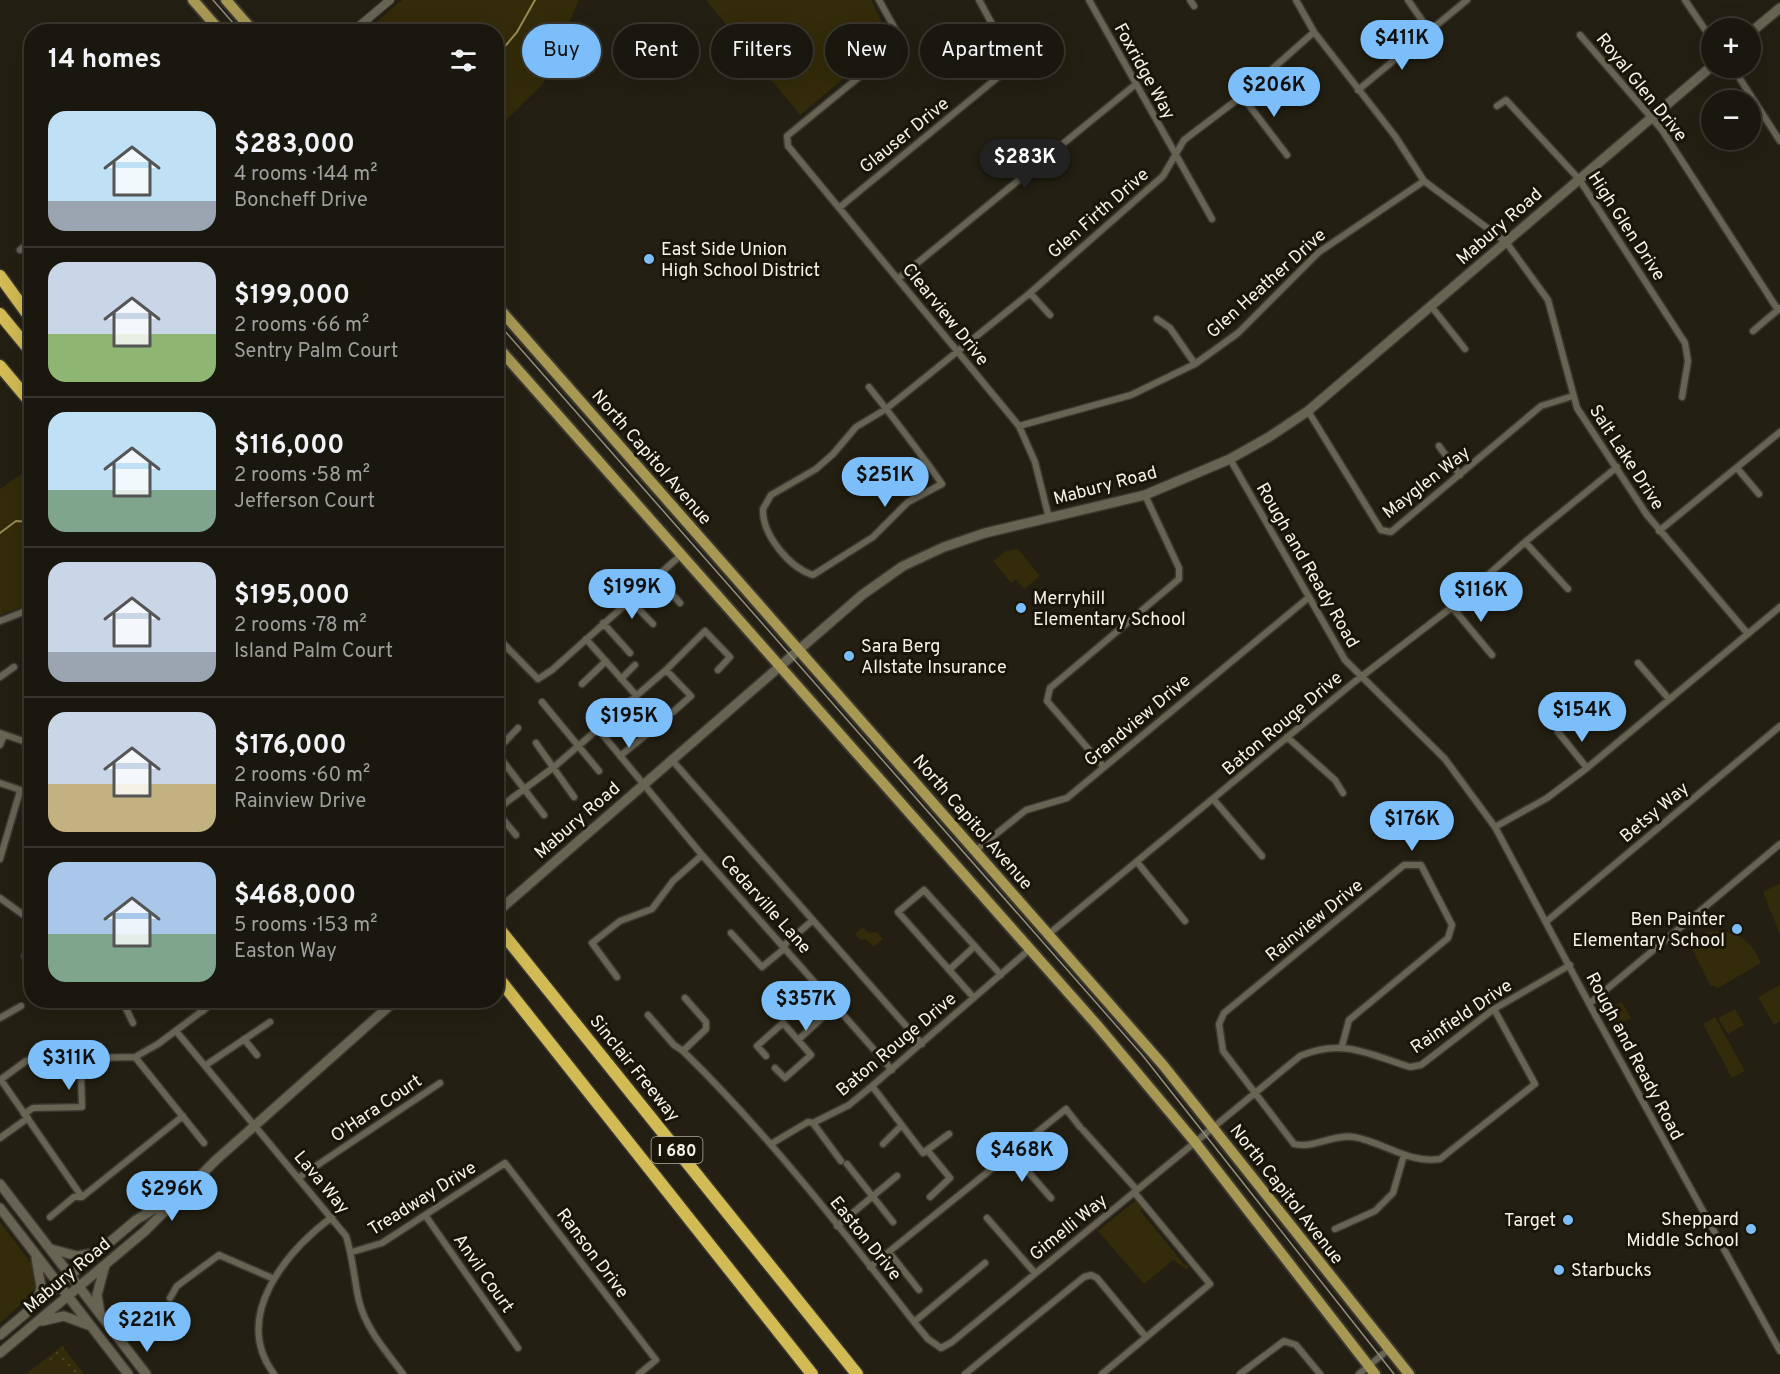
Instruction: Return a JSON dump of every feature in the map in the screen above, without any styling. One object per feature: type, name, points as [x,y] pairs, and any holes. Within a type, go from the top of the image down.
[{"type":"highway","points":[[0,276],[24,309]]},
{"type":"highway","points":[[0,314],[24,343]]},
{"type":"highway","points":[[0,366],[24,394]]},
{"type":"highway","name":"Sinclair Freeway","points":[[504,936],[857,1374]]},
{"type":"highway","name":"I 680","points":[[504,985],[812,1374]]},
{"type":"main road","points":[[193,0],[214,24]]},
{"type":"main road","points":[[226,0],[247,24]]},
{"type":"main road","points":[[1761,24],[1780,8]]},
{"type":"main road","name":"Mabury Road","points":[[504,906],[862,595],[903,566],[944,547],[984,533],[1144,495],[1230,459],[1308,411],[1701,75]]},
{"type":"main road","name":"North Capitol Avenue","points":[[504,314],[1050,933],[1213,1126],[1409,1374]]},
{"type":"main road","points":[[504,354],[1030,949],[1194,1142],[1372,1370]]},
{"type":"main road","name":"Mabury Road","points":[[0,1353],[145,1231],[180,1194],[387,1008]]},
{"type":"main road","points":[[0,1184],[146,1374]]},
{"type":"main road","name":"Mabury Road","points":[[0,1335],[136,1220],[180,1194]]},
{"type":"main road","points":[[0,1208],[128,1374]]},
{"type":"main road","points":[[48,1247],[77,1256],[98,1252]]},
{"type":"main road","points":[[35,1252],[41,1275],[36,1304]]},
{"type":"main road","points":[[100,1315],[97,1295],[106,1263]]},
{"type":"main road","points":[[37,1322],[64,1316],[91,1326]]},
{"type":"street","name":"Clearview Drive","points":[[879,0],[899,36],[897,46],[787,136],[788,146],[1019,426],[1035,462],[1049,518]]},
{"type":"street","name":"Glauser Drive","points":[[840,207],[1014,64],[979,0]]},
{"type":"street","name":"Foxridge Way","points":[[1089,0],[1174,156],[1212,219]]},
{"type":"street","name":"Salt Lake Drive","points":[[1296,0],[1314,32],[1395,136],[1424,182],[1506,242],[1548,300],[1577,408],[1659,531],[1748,634]]},
{"type":"street","points":[[1408,0],[1430,32]]},
{"type":"street","points":[[1358,90],[1467,0]]},
{"type":"street","points":[[1685,0],[1701,24]]},
{"type":"street","points":[[361,24],[385,1]]},
{"type":"street","name":"Glen Firth Drive","points":[[886,409],[913,441],[942,484],[908,502],[883,528],[860,547],[813,575],[807,573],[784,554],[771,536],[763,517],[766,501],[787,485],[816,469],[833,454],[856,427],[886,409],[1030,293],[1163,176],[1184,140],[1242,96],[1314,32]]},
{"type":"street","name":"Royal Glen Drive","points":[[1580,34],[1652,116],[1779,309]]},
{"type":"street","points":[[1739,78],[1780,141]]},
{"type":"street","points":[[899,278],[1136,84]]},
{"type":"street","points":[[1242,96],[1287,155]]},
{"type":"street","name":"High Glen Drive","points":[[1497,106],[1506,100],[1579,179],[1685,343],[1688,361],[1682,397]]},
{"type":"street","name":"Glen Heather Drive","points":[[1019,426],[1131,395],[1195,364],[1238,333],[1319,252],[1424,182]]},
{"type":"street","points":[[20,250],[24,247]]},
{"type":"street","points":[[1030,293],[1050,315]]},
{"type":"street","points":[[1431,306],[1465,349]]},
{"type":"street","points":[[1754,331],[1779,309]]},
{"type":"street","points":[[1157,319],[1170,328],[1195,364]]},
{"type":"street","points":[[869,387],[886,409]]},
{"type":"street","name":"Mayglen Way","points":[[1308,411],[1381,530],[1391,532],[1541,406],[1574,396]]},
{"type":"street","points":[[1659,531],[1780,432]]},
{"type":"street","points":[[1439,446],[1460,475]]},
{"type":"street","name":"Rough and Ready Road","points":[[1230,459],[1339,651],[1361,678],[1415,726],[1445,759],[1495,827],[1547,921],[1589,1004],[1780,1352]]},
{"type":"street","name":"Baton Rouge Drive","points":[[1050,933],[1214,800],[1287,737],[1452,606],[1525,542],[1617,467]]},
{"type":"street","points":[[1737,468],[1759,494]]},
{"type":"street","points":[[1103,766],[1047,701],[1047,693],[1050,688],[1179,579],[1179,568],[1144,495]]},
{"type":"street","points":[[1525,542],[1568,590]]},
{"type":"street","points":[[504,647],[538,679],[552,670],[682,554]]},
{"type":"street","points":[[656,576],[680,603]]},
{"type":"street","name":"Grandview Drive","points":[[976,850],[1026,810],[1067,798],[1308,598]]},
{"type":"street","points":[[630,600],[653,624]]},
{"type":"street","points":[[1452,606],[1492,656]]},
{"type":"street","points":[[1495,827],[1547,798],[1587,768],[1780,607]]},
{"type":"street","points":[[0,621],[24,612]]},
{"type":"street","points":[[603,623],[630,653]]},
{"type":"street","points":[[504,804],[554,768],[635,694],[666,670],[705,631],[730,657],[718,670]]},
{"type":"street","points":[[586,639],[635,694]]},
{"type":"street","points":[[582,684],[606,662]]},
{"type":"street","points":[[1638,663],[1669,699]]},
{"type":"street","points":[[621,679],[635,665]]},
{"type":"street","points":[[0,677],[14,667]]},
{"type":"street","points":[[666,670],[691,696],[673,712]]},
{"type":"street","points":[[542,702],[599,771]]},
{"type":"street","name":"Betsy Way","points":[[1547,921],[1780,726]]},
{"type":"street","points":[[504,743],[518,728]]},
{"type":"street","name":"Cedarville Lane","points":[[598,729],[702,855],[892,1070]]},
{"type":"street","points":[[1558,732],[1587,768]]},
{"type":"street","points":[[0,745],[2,734],[24,741]]},
{"type":"street","points":[[620,756],[646,735]]},
{"type":"street","points":[[1287,737],[1306,757],[1335,780],[1343,793]]},
{"type":"street","points":[[536,743],[574,797]]},
{"type":"street","points":[[671,759],[922,1044]]},
{"type":"street","points":[[504,762],[544,815]]},
{"type":"street","points":[[0,783],[24,791]]},
{"type":"street","points":[[0,859],[20,790]]},
{"type":"street","points":[[1214,800],[1262,856]]},
{"type":"street","points":[[504,820],[516,835]]},
{"type":"street","points":[[1589,1004],[1780,844]]},
{"type":"street","points":[[617,977],[592,943],[620,921],[652,909],[673,881],[702,855]]},
{"type":"street","points":[[1137,862],[1185,921]]},
{"type":"street","name":"Rainview Drive","points":[[1255,1094],[1223,1051],[1219,1024],[1224,1013],[1404,865],[1421,865],[1452,925],[1448,938],[1349,1020],[1342,1046]]},
{"type":"street","points":[[974,998],[898,912],[924,890],[1001,975]]},
{"type":"street","points":[[0,898],[24,915]]},
{"type":"street","points":[[731,933],[762,967],[813,920]]},
{"type":"street","points":[[949,970],[975,946]]},
{"type":"street","name":"Baton Rouge Drive","points":[[771,1144],[808,1122],[813,1124],[849,1105],[1030,949]]},
{"type":"street","name":"Rainfield Drive","points":[[1213,1126],[1300,1056],[1320,1047],[1342,1046],[1410,1067],[1421,1065],[1494,1009],[1569,965]]},
{"type":"street","points":[[683,1051],[706,1029],[706,1022],[685,998]]},
{"type":"street","points":[[798,1040],[836,1005]]},
{"type":"street","points":[[0,1018],[21,1006]]},
{"type":"street","points":[[2,1079],[26,1062],[38,1059],[135,1057],[177,1031],[207,1008]]},
{"type":"street","points":[[126,1009],[133,1023]]},
{"type":"street","points":[[1255,1094],[1294,1144],[1304,1147],[1341,1136],[1356,1138],[1404,1155],[1431,1160],[1440,1158],[1535,1084],[1494,1009]]},
{"type":"street","name":"Easton Drive","points":[[648,1015],[674,1046],[683,1051],[717,1083],[771,1144],[928,1339],[940,1348]]},
{"type":"street","points":[[206,1065],[270,1022]]},
{"type":"street","points":[[766,1056],[757,1046],[783,1023],[811,1055],[784,1078],[775,1068]]},
{"type":"street","name":"Lava Way","points":[[177,1031],[346,1236],[352,1252],[359,1302],[369,1327],[403,1374]]},
{"type":"street","points":[[244,1039],[257,1055]]},
{"type":"street","points":[[135,1057],[204,1143]]},
{"type":"street","points":[[0,1070],[2,1079],[82,1197]]},
{"type":"street","points":[[0,1138],[33,1108],[82,1107],[81,1074]]},
{"type":"street","name":"O'Hara Court","points":[[298,1178],[440,1083]]},
{"type":"street","points":[[872,1086],[923,1153],[949,1134]]},
{"type":"street","points":[[870,1267],[1066,1109],[1136,1191],[1210,1284],[1102,1374]]},
{"type":"street","points":[[50,1217],[74,1197],[82,1197],[183,1116]]},
{"type":"street","points":[[813,1124],[893,1222]]},
{"type":"street","points":[[883,1144],[902,1126]]},
{"type":"street","name":"Gimelli Way","points":[[940,1348],[952,1342],[1213,1126]]},
{"type":"street","points":[[928,1151],[950,1178],[930,1197]]},
{"type":"street","points":[[1011,1152],[1051,1198]]},
{"type":"street","points":[[1335,1229],[1375,1210],[1393,1192],[1404,1155]]},
{"type":"street","name":"Treadway Drive","points":[[352,1252],[382,1243],[505,1163]]},
{"type":"street","name":"Ranson Drive","points":[[505,1163],[656,1360],[639,1374]]},
{"type":"street","points":[[837,1226],[897,1176]]},
{"type":"street","name":"Anvil Court","points":[[425,1215],[518,1348]]},
{"type":"street","points":[[274,1374],[264,1359],[260,1324],[264,1299],[272,1278],[303,1240],[332,1217]]},
{"type":"street","points":[[987,1218],[1035,1273]]},
{"type":"street","points":[[889,1252],[920,1290]]},
{"type":"street","points":[[170,1298],[177,1286],[219,1255],[272,1278]]},
{"type":"street","points":[[914,1322],[985,1263]]},
{"type":"street","points":[[965,1374],[1084,1277],[1091,1275],[1097,1278],[1146,1338]]},
{"type":"street","points":[[1240,1374],[1284,1341],[1296,1345],[1320,1374]]},
{"type":"street","points":[[1359,1374],[1372,1370],[1389,1349]]},
{"type":"shaded area","points":[[402,0],[579,0],[569,24],[522,24],[522,78],[545,78],[542,85],[504,122],[504,24],[374,24]]},
{"type":"shaded area","points":[[706,0],[871,0],[883,24],[825,24],[825,78],[844,78],[800,115],[770,78],[813,78],[813,24],[726,24]]},
{"type":"shaded area","points":[[24,472],[24,606],[0,615],[0,489]]},
{"type":"shaded area","points":[[1018,549],[1040,576],[1024,589],[1016,579],[1011,583],[993,561],[1006,551]]},
{"type":"shaded area","points":[[1780,883],[1780,935],[1763,892]]},
{"type":"shaded area","points":[[863,927],[868,933],[877,932],[883,939],[874,947],[865,939],[861,940],[855,934]]},
{"type":"shaded area","points":[[1723,931],[1747,941],[1761,963],[1718,988],[1710,985],[1689,943],[1707,932]]},
{"type":"shaded area","points":[[1780,985],[1780,1021],[1774,1025],[1758,997]]},
{"type":"shaded area","points":[[1622,1002],[1631,1018],[1618,1024],[1610,1008]]},
{"type":"shaded area","points":[[1735,1009],[1744,1025],[1728,1034],[1718,1018]]},
{"type":"shaded area","points":[[1715,1017],[1745,1071],[1732,1078],[1703,1024]]},
{"type":"shaded area","points":[[1137,1199],[1142,1205],[1140,1211],[1184,1264],[1190,1266],[1186,1269],[1173,1260],[1144,1284],[1098,1231]]},
{"type":"shaded area","points":[[0,1222],[37,1271],[38,1282],[28,1298],[0,1323]]},
{"type":"shaded area","points":[[62,1346],[84,1374],[26,1374]]},
{"type":"shaded area","points":[[55,1357],[69,1374],[31,1374]]},
{"type":"waterway","points":[[504,47],[517,32],[535,0]]},
{"type":"waterway","points":[[0,533],[16,521],[24,522]]},
{"type":"tram line","points":[[213,0],[234,24]]},
{"type":"tram line","points":[[504,330],[1143,1056],[1394,1374]]},
{"type":"place","name":"East Side Union High School District","points":[[649,259]]},
{"type":"place","name":"Merryhill Elementary School","points":[[1021,608]]},
{"type":"place","name":"Sara Berg Allstate Insurance","points":[[849,656]]},
{"type":"place","name":"Ben Painter Elementary School","points":[[1737,929]]},
{"type":"place","name":"Target","points":[[1568,1220]]},
{"type":"place","name":"Sheppard Middle School","points":[[1751,1229]]},
{"type":"place","name":"Starbucks","points":[[1559,1270]]}]
